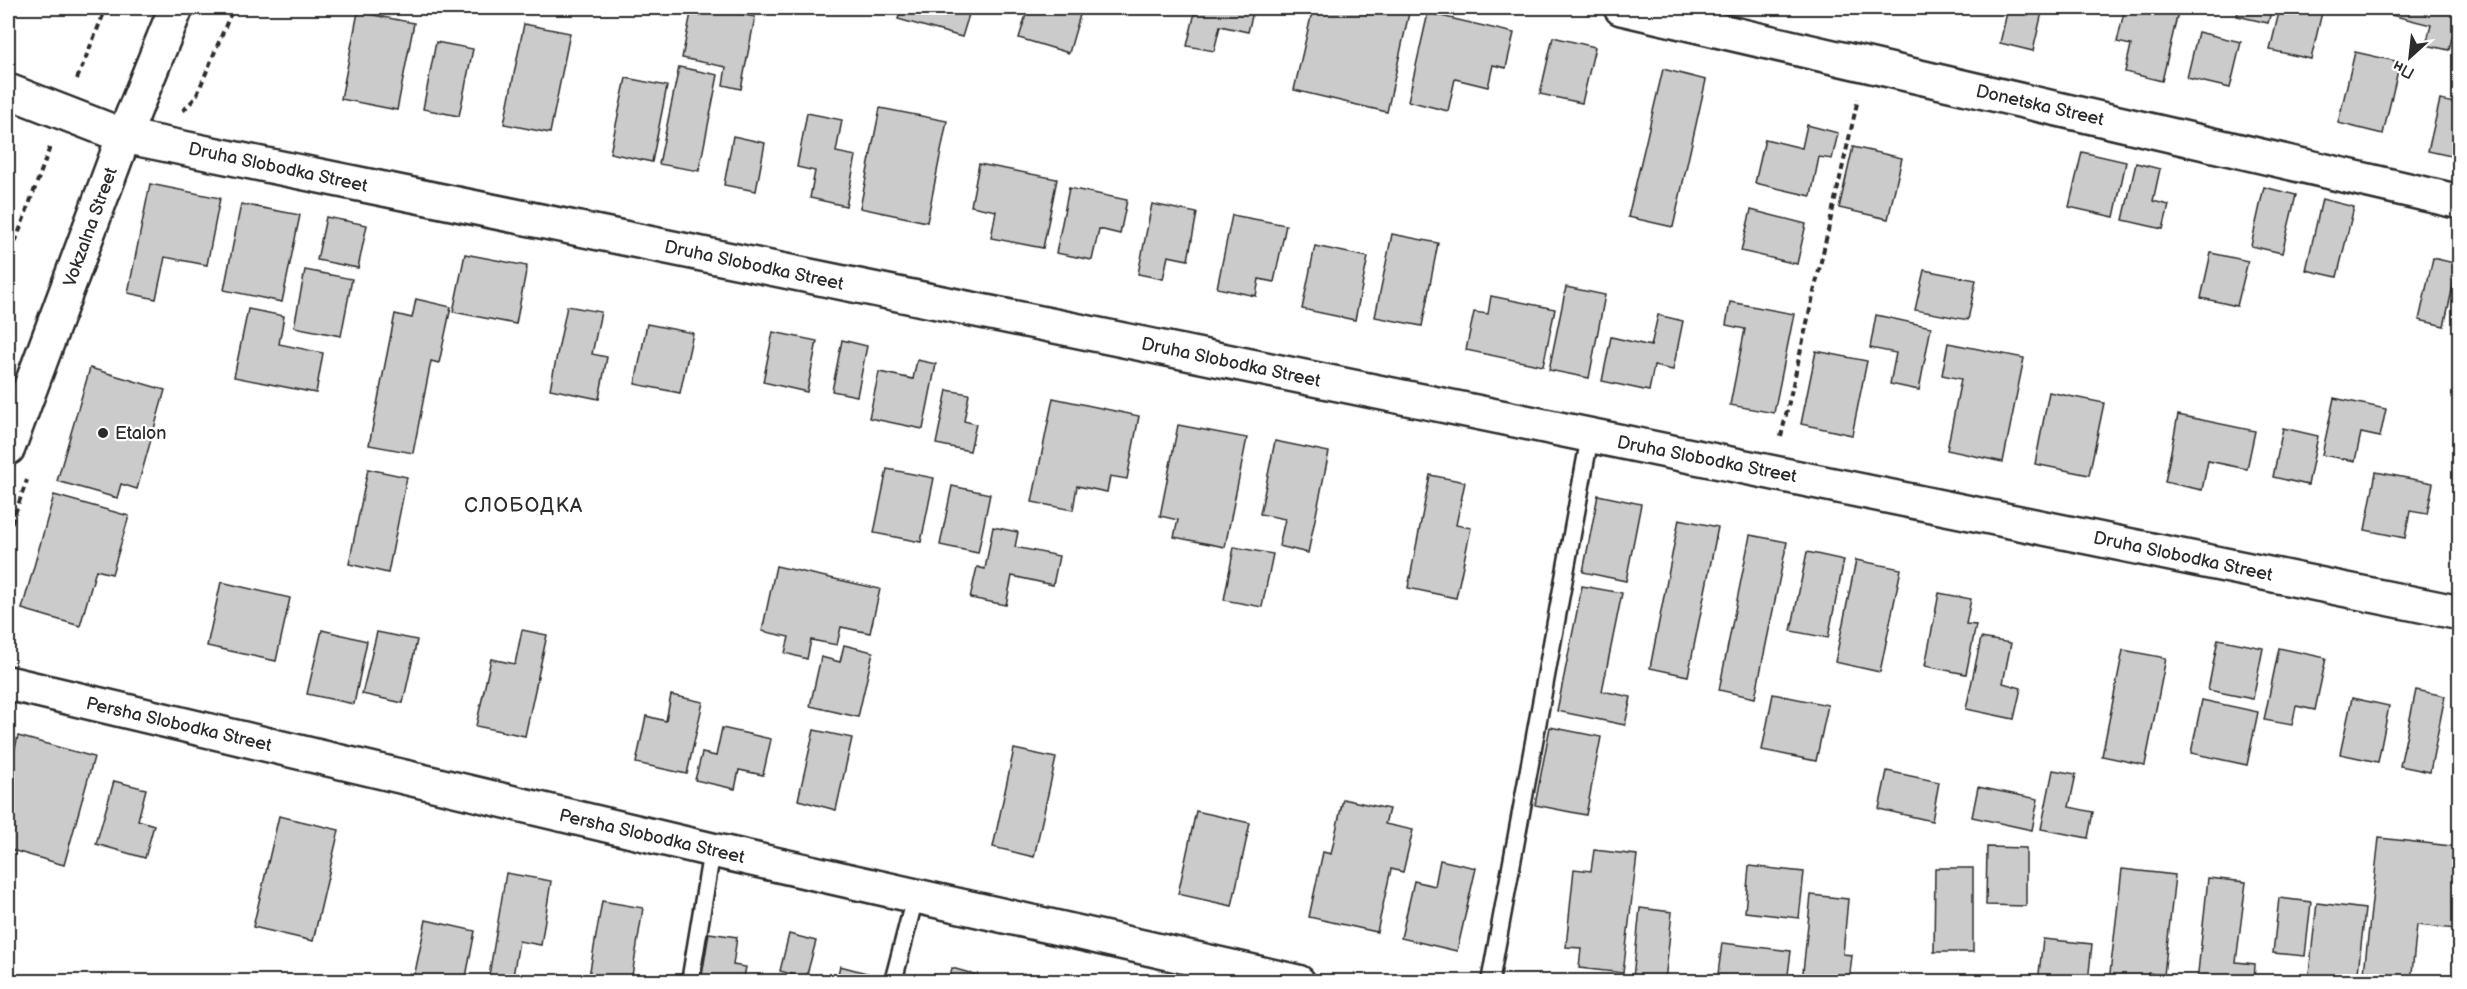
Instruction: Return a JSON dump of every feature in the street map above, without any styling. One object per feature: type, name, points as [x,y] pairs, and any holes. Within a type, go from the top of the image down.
[{"type":"street","name":"Vokzalna Street","points":[[8,448],[124,136],[176,8]]},
{"type":"street","name":"Donetska Street","points":[[1621,8],[2460,202]]},
{"type":"street","name":"Druha Slobodka Street","points":[[8,91],[124,136],[2460,613]]},
{"type":"street","name":"Persha Slobodka Street","points":[[8,683],[915,897],[1298,981]]},
{"type":"lane","points":[[1490,981],[1590,436]]},
{"type":"lane","points":[[690,981],[712,850]]},
{"type":"lane","points":[[893,981],[915,897]]},
{"type":"path","points":[[8,262],[63,112],[106,8]]},
{"type":"path","points":[[196,97],[233,8]]},
{"type":"path","points":[[1773,473],[1865,64]]},
{"type":"building","points":[[692,8],[709,8],[755,17],[741,89],[723,85],[726,67],[682,58]]},
{"type":"building","points":[[901,8],[971,8],[962,37],[898,19]]},
{"type":"building","points":[[1028,8],[1082,8],[1069,53],[1019,38]]},
{"type":"building","points":[[1196,8],[1254,8],[1248,32],[1220,26],[1214,51],[1187,46]]},
{"type":"building","points":[[1313,8],[1384,8],[1409,13],[1387,112],[1294,90]]},
{"type":"building","points":[[2008,8],[2043,8],[2033,51],[2000,43]]},
{"type":"building","points":[[2125,8],[2179,8],[2162,81],[2125,72],[2131,45],[2117,42]]},
{"type":"building","points":[[2239,8],[2272,8],[2268,23],[2237,16]]},
{"type":"building","points":[[2280,8],[2323,8],[2311,59],[2270,50]]},
{"type":"building","points":[[2393,8],[2459,8],[2449,50],[2426,45],[2431,25],[2391,15]]},
{"type":"building","points":[[358,12],[414,23],[397,110],[341,99]]},
{"type":"building","points":[[1428,13],[1514,33],[1506,68],[1493,65],[1488,87],[1455,79],[1448,111],[1408,101]]},
{"type":"building","points":[[524,24],[570,33],[550,133],[504,124]]},
{"type":"building","points":[[2198,32],[2241,42],[2230,88],[2187,78]]},
{"type":"building","points":[[1553,37],[1595,47],[1582,103],[1540,94]]},
{"type":"building","points":[[436,42],[473,49],[459,116],[423,109]]},
{"type":"building","points":[[2355,52],[2400,62],[2383,134],[2338,123]]},
{"type":"building","points":[[679,67],[718,75],[699,171],[659,164]]},
{"type":"building","points":[[1663,69],[1706,80],[1673,227],[1628,217]]},
{"type":"building","points":[[626,78],[667,86],[652,162],[610,153]]},
{"type":"building","points":[[2440,100],[2460,104],[2460,158],[2428,151]]},
{"type":"building","points":[[880,108],[947,121],[927,222],[860,208]]},
{"type":"building","points":[[807,113],[842,120],[836,152],[856,156],[846,206],[810,198],[815,171],[797,167]]},
{"type":"building","points":[[1807,125],[1838,133],[1832,159],[1819,157],[1811,196],[1755,183],[1765,139],[1802,148]]},
{"type":"building","points":[[733,136],[765,143],[756,191],[724,185]]},
{"type":"building","points":[[1853,147],[1902,158],[1888,219],[1839,208]]},
{"type":"building","points":[[2082,152],[2126,162],[2114,217],[2069,207]]},
{"type":"building","points":[[2136,163],[2160,169],[2153,201],[2169,205],[2163,229],[2123,220]]},
{"type":"building","points":[[979,164],[1057,179],[1043,248],[991,238],[996,211],[971,206]]},
{"type":"building","points":[[150,184],[220,198],[207,265],[165,257],[156,299],[128,293]]},
{"type":"building","points":[[2264,187],[2296,195],[2282,253],[2251,246]]},
{"type":"building","points":[[1069,188],[1127,200],[1120,234],[1099,229],[1092,260],[1056,253]]},
{"type":"building","points":[[2322,199],[2354,207],[2337,277],[2306,270]]},
{"type":"building","points":[[241,204],[300,215],[282,302],[224,290]]},
{"type":"building","points":[[1152,204],[1197,213],[1188,260],[1168,256],[1163,279],[1138,274]]},
{"type":"building","points":[[1751,210],[1806,224],[1797,264],[1741,251]]},
{"type":"building","points":[[1232,215],[1286,225],[1274,282],[1259,279],[1256,296],[1217,288]]},
{"type":"building","points":[[326,217],[367,225],[358,268],[317,260]]},
{"type":"building","points":[[1392,234],[1438,243],[1422,326],[1375,317]]},
{"type":"building","points":[[1315,246],[1368,257],[1355,320],[1302,309]]},
{"type":"building","points":[[2211,253],[2248,261],[2237,306],[2201,298]]},
{"type":"building","points":[[465,254],[527,266],[516,324],[453,312]]},
{"type":"building","points":[[2433,258],[2458,264],[2444,326],[2419,320]]},
{"type":"building","points":[[305,270],[352,279],[341,336],[294,327]]},
{"type":"building","points":[[1924,270],[1976,280],[1968,320],[1915,310]]},
{"type":"building","points":[[1566,287],[1605,295],[1589,378],[1549,370]]},
{"type":"building","points":[[1491,296],[1555,309],[1543,366],[1466,350],[1474,312],[1488,314]]},
{"type":"building","points":[[416,299],[451,307],[439,363],[431,361],[413,453],[369,445],[395,314],[412,318]]},
{"type":"building","points":[[1730,302],[1794,314],[1774,413],[1730,405],[1745,329],[1726,325]]},
{"type":"building","points":[[567,306],[601,312],[592,354],[607,357],[599,399],[550,389]]},
{"type":"building","points":[[248,309],[284,316],[279,344],[323,353],[316,393],[234,377]]},
{"type":"building","points":[[1658,315],[1683,321],[1673,370],[1654,366],[1649,391],[1602,381],[1611,337],[1651,346]]},
{"type":"building","points":[[1876,315],[1931,327],[1919,390],[1890,384],[1896,353],[1870,348]]},
{"type":"building","points":[[647,324],[693,333],[680,393],[635,384]]},
{"type":"building","points":[[773,332],[817,341],[807,392],[763,382]]},
{"type":"building","points":[[842,340],[867,346],[857,396],[832,391]]},
{"type":"building","points":[[1948,343],[2024,358],[2003,462],[1947,450],[1961,379],[1942,375]]},
{"type":"building","points":[[1816,351],[1867,361],[1852,435],[1801,424]]},
{"type":"building","points":[[917,360],[936,364],[923,429],[869,418],[879,372],[913,379]]},
{"type":"building","points":[[90,368],[165,390],[137,489],[121,484],[117,498],[57,481]]},
{"type":"building","points":[[947,390],[969,394],[964,421],[976,424],[970,451],[936,444]]},
{"type":"building","points":[[2049,392],[2104,403],[2089,475],[2035,464]]},
{"type":"building","points":[[1053,398],[1139,416],[1127,479],[1110,476],[1107,492],[1077,486],[1073,510],[1032,502]]},
{"type":"building","points":[[2334,398],[2386,409],[2380,437],[2361,433],[2355,461],[2322,455]]},
{"type":"building","points":[[2178,415],[2255,431],[2247,469],[2208,461],[2202,490],[2165,482]]},
{"type":"building","points":[[1178,425],[1247,438],[1225,547],[1174,537],[1178,520],[1160,516]]},
{"type":"building","points":[[2283,428],[2318,436],[2308,485],[2273,477]]},
{"type":"building","points":[[1275,441],[1329,452],[1308,553],[1279,546],[1285,519],[1260,514]]},
{"type":"building","points":[[368,469],[407,477],[388,573],[349,564]]},
{"type":"building","points":[[887,469],[934,478],[921,542],[874,533]]},
{"type":"building","points":[[2376,472],[2433,483],[2427,514],[2410,511],[2405,538],[2365,530]]},
{"type":"building","points":[[1430,475],[1465,482],[1456,525],[1471,528],[1456,598],[1408,588]]},
{"type":"building","points":[[952,486],[990,494],[978,553],[940,545]]},
{"type":"building","points":[[54,495],[129,516],[112,574],[96,570],[80,626],[22,609]]},
{"type":"building","points":[[1598,495],[1641,504],[1626,581],[1583,572]]},
{"type":"building","points":[[1679,519],[1718,527],[1688,676],[1650,668]]},
{"type":"building","points":[[993,527],[1018,532],[1015,547],[1059,556],[1053,585],[1012,576],[1006,605],[970,598],[977,567],[985,569]]},
{"type":"building","points":[[1750,535],[1787,542],[1755,698],[1719,690]]},
{"type":"building","points":[[1234,547],[1273,554],[1262,607],[1224,600]]},
{"type":"building","points":[[1807,552],[1844,560],[1828,638],[1791,631]]},
{"type":"building","points":[[1856,560],[1901,569],[1880,672],[1835,662]]},
{"type":"building","points":[[776,566],[880,589],[870,633],[841,627],[837,645],[811,640],[807,659],[785,653],[789,637],[762,631]]},
{"type":"building","points":[[221,582],[290,598],[276,661],[207,646]]},
{"type":"building","points":[[1582,586],[1622,593],[1602,691],[1631,697],[1625,725],[1557,711]]},
{"type":"building","points":[[1939,593],[1971,599],[1966,624],[1976,625],[1966,674],[1925,666]]},
{"type":"building","points":[[322,630],[367,641],[354,704],[307,694]]},
{"type":"building","points":[[522,630],[547,635],[525,736],[476,726],[491,659],[515,664]]},
{"type":"building","points":[[377,632],[417,640],[403,703],[362,694]]},
{"type":"building","points":[[1981,638],[2011,643],[2003,683],[2021,688],[2014,719],[1966,709]]},
{"type":"building","points":[[2218,639],[2263,648],[2253,699],[2208,690]]},
{"type":"building","points":[[844,645],[873,652],[858,717],[810,706],[821,657],[840,662]]},
{"type":"building","points":[[2279,648],[2326,658],[2315,710],[2296,706],[2292,725],[2264,720]]},
{"type":"building","points":[[2123,650],[2166,658],[2145,765],[2102,756]]},
{"type":"building","points":[[2416,690],[2445,696],[2430,772],[2400,766]]},
{"type":"building","points":[[1773,694],[1828,705],[1816,761],[1762,750]]},
{"type":"building","points":[[671,695],[703,702],[687,774],[636,763],[646,716],[666,721]]},
{"type":"building","points":[[2352,698],[2389,706],[2378,762],[2340,754]]},
{"type":"building","points":[[2202,700],[2258,712],[2247,765],[2191,753]]},
{"type":"building","points":[[1550,727],[1601,737],[1586,815],[1535,805]]},
{"type":"building","points":[[722,728],[771,739],[763,775],[739,770],[735,789],[695,780],[702,753],[716,756]]},
{"type":"building","points":[[814,730],[852,738],[836,810],[798,800]]},
{"type":"building","points":[[18,736],[94,757],[64,865],[8,849],[8,776]]},
{"type":"building","points":[[1014,749],[1056,758],[1034,857],[993,847]]},
{"type":"building","points":[[2053,770],[2076,774],[2069,807],[2093,812],[2088,838],[2041,829]]},
{"type":"building","points":[[1887,771],[1939,782],[1932,821],[1879,809]]},
{"type":"building","points":[[114,781],[146,789],[138,820],[154,825],[145,858],[96,844]]},
{"type":"building","points":[[1978,787],[2038,799],[2032,830],[1972,817]]},
{"type":"building","points":[[1343,799],[1389,809],[1385,824],[1413,830],[1403,872],[1391,869],[1377,932],[1309,917],[1323,852],[1331,854]]},
{"type":"building","points":[[1196,811],[1250,823],[1232,906],[1178,894]]},
{"type":"building","points":[[279,816],[339,830],[313,941],[253,927]]},
{"type":"building","points":[[2379,838],[2460,847],[2460,898],[2456,929],[2417,925],[2411,982],[2363,982]]},
{"type":"building","points":[[1987,847],[2026,848],[2026,906],[1986,905]]},
{"type":"building","points":[[1594,850],[1637,855],[1623,973],[1579,968],[1581,948],[1566,947],[1574,869],[1591,871]]},
{"type":"building","points":[[1440,860],[1476,868],[1457,951],[1401,938],[1414,881],[1435,886]]},
{"type":"building","points":[[1749,866],[1804,872],[1799,918],[1745,912]]},
{"type":"building","points":[[1935,868],[1973,868],[1973,952],[1934,952]]},
{"type":"building","points":[[2122,869],[2175,875],[2164,975],[2148,973],[2147,982],[2109,982]]},
{"type":"building","points":[[506,873],[551,881],[541,945],[519,941],[512,982],[488,982]]},
{"type":"building","points":[[2208,878],[2246,882],[2236,962],[2255,964],[2254,982],[2197,982]]},
{"type":"building","points":[[1811,895],[1848,899],[1843,954],[1852,955],[1849,982],[1802,982]]},
{"type":"building","points":[[2279,898],[2311,902],[2305,956],[2273,953]]},
{"type":"building","points":[[602,901],[643,908],[631,982],[588,982]]},
{"type":"building","points":[[2317,903],[2365,909],[2357,982],[2308,982]]},
{"type":"building","points":[[1640,908],[1672,912],[1665,982],[1633,978]]},
{"type":"building","points":[[426,920],[475,931],[465,982],[413,982]]},
{"type":"building","points":[[709,933],[737,937],[733,965],[746,967],[743,982],[701,982]]},
{"type":"building","points":[[789,934],[816,941],[806,978],[780,971]]},
{"type":"building","points":[[2043,939],[2092,944],[2088,982],[2038,982]]},
{"type":"building","points":[[1722,943],[1791,951],[1787,982],[1717,982]]},
{"type":"building","points":[[840,966],[882,977],[880,982],[836,982]]},
{"type":"building","points":[[952,968],[1002,982],[949,982]]},
{"type":"place","name":"Etalon","points":[[103,433]]},
{"type":"district","name":"СЛОБОДКА","points":[[524,505]]}]
